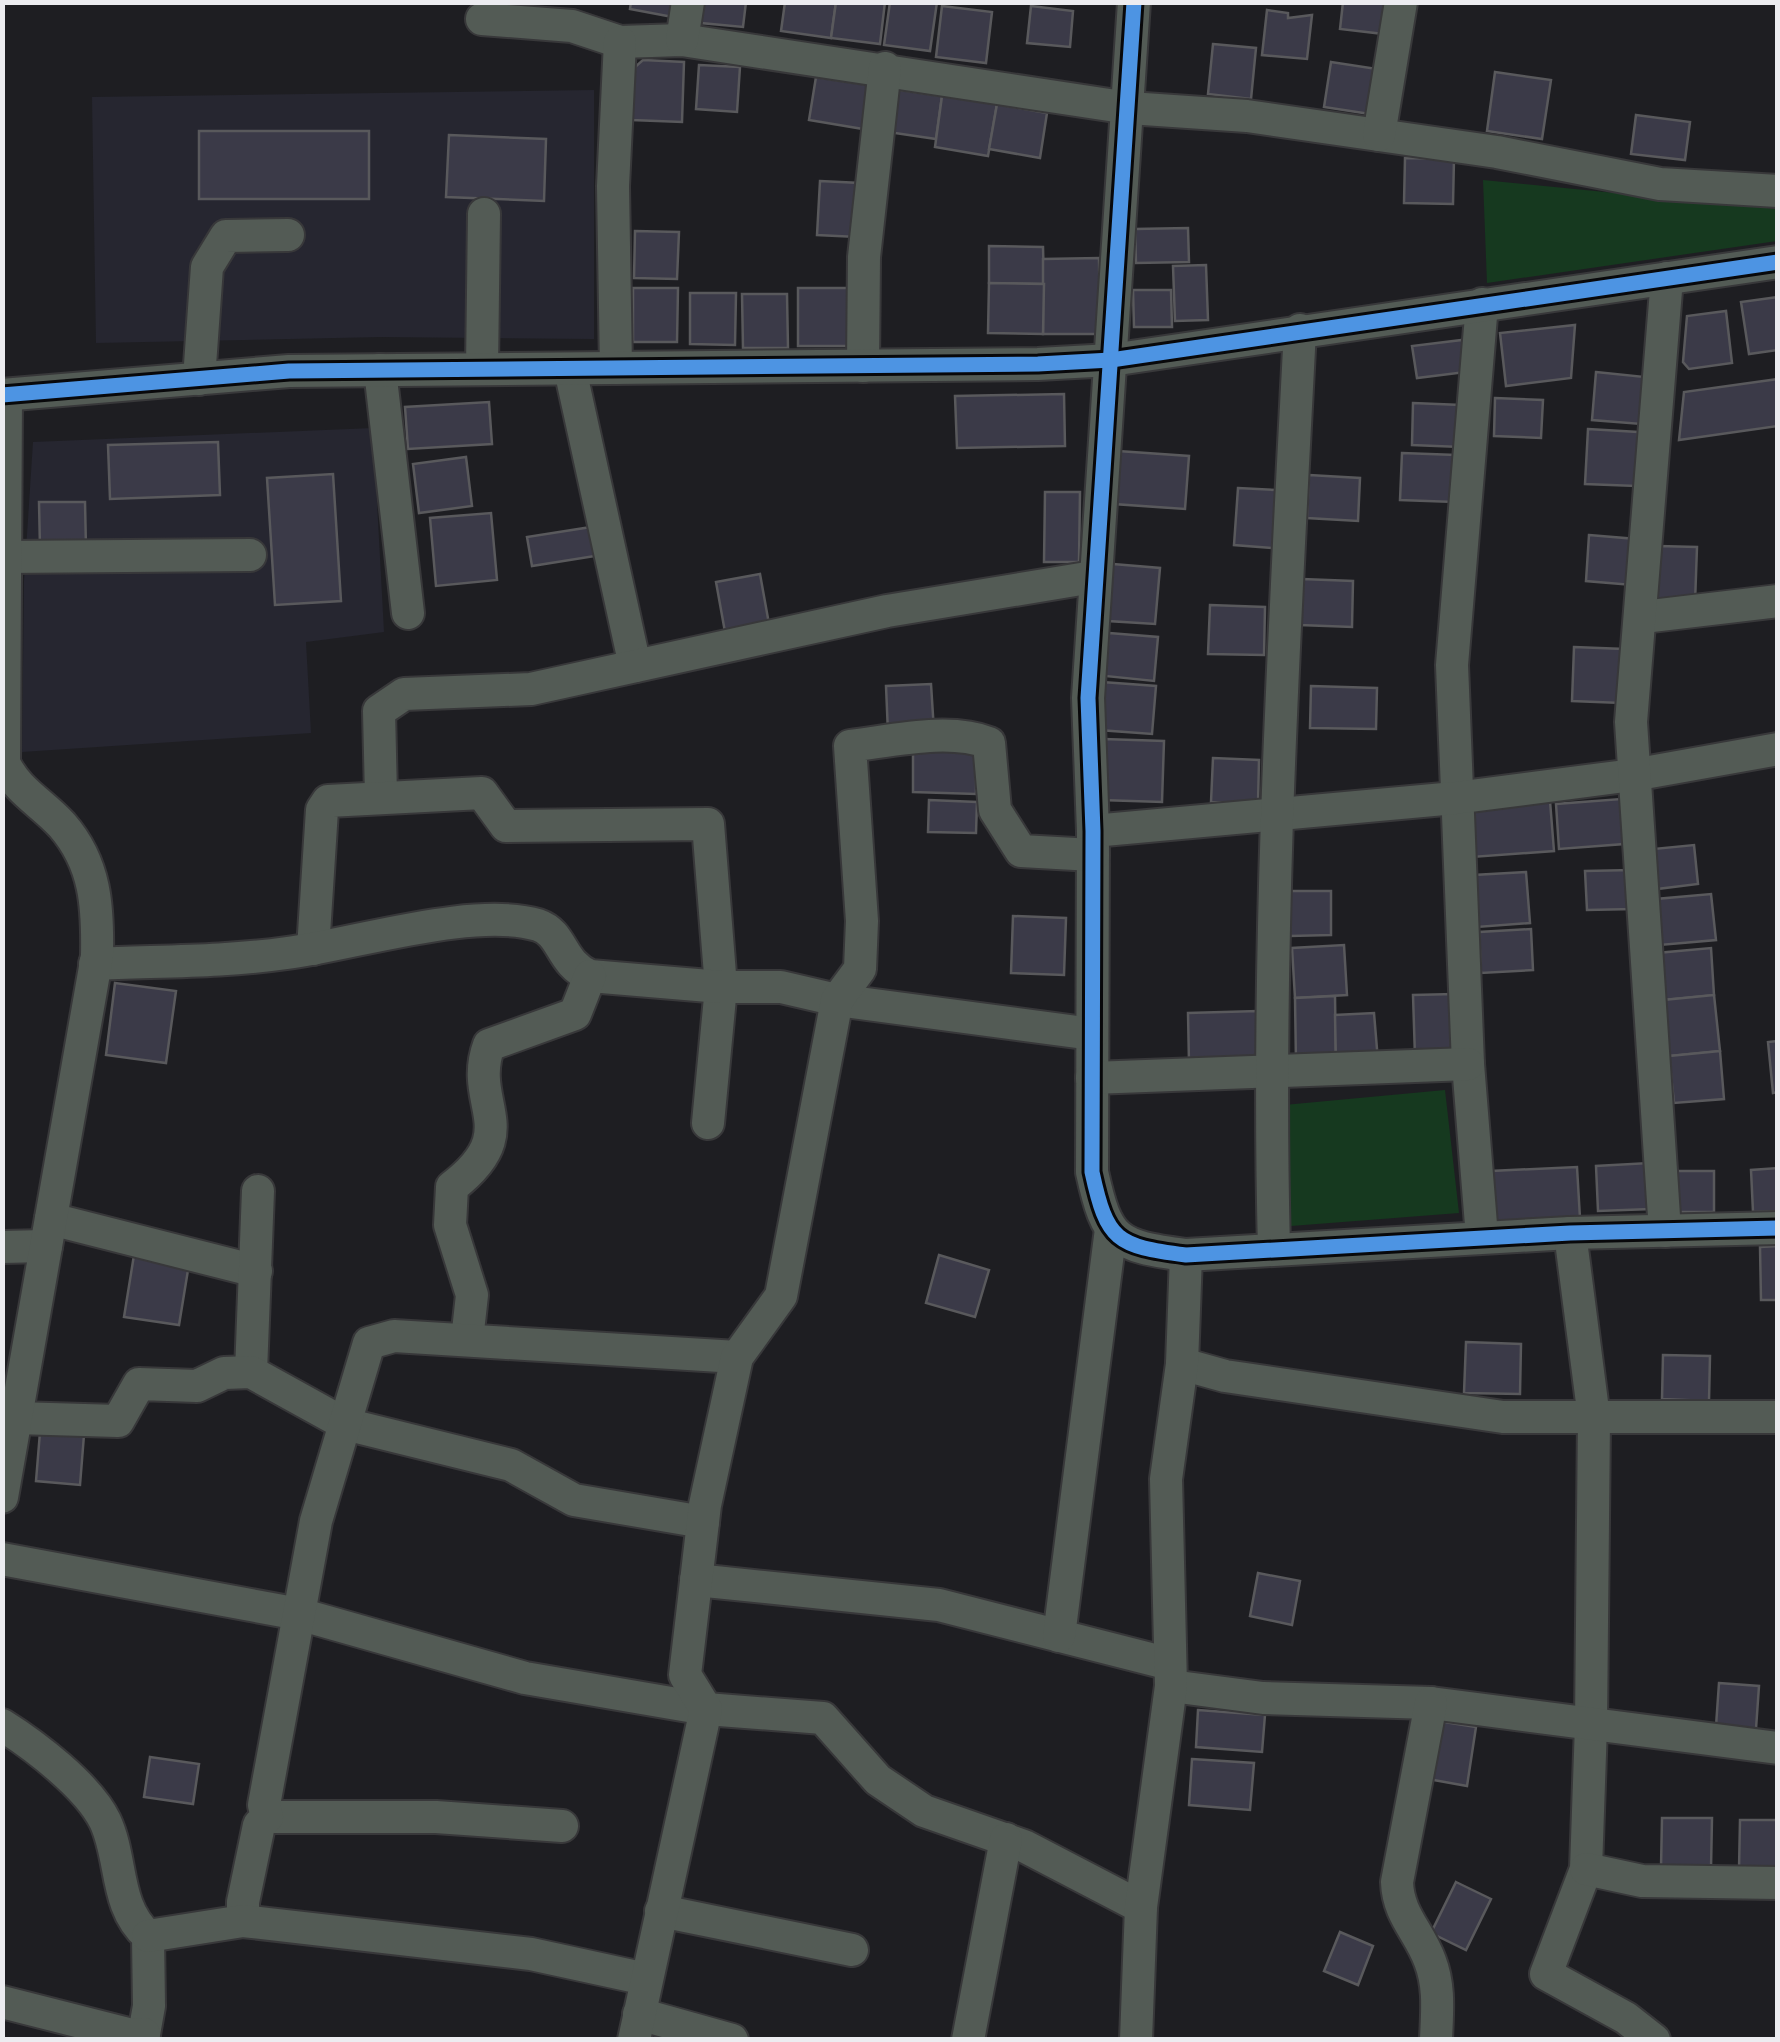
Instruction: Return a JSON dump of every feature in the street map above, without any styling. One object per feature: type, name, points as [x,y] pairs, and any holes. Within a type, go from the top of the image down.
[{"type":"street","points":[[682,40],[688,2]]},
{"type":"street","points":[[1134,2],[1088,698],[1093,843],[1092,1172],[1103,1223],[1136,1248],[1186,1255],[1482,1237],[1778,1228]]},
{"type":"street","points":[[1379,135],[1401,2]]},
{"type":"street","points":[[482,18],[572,26],[620,42],[682,40],[885,68],[1128,108],[1247,116],[1660,184],[1778,191]]},
{"type":"street","points":[[616,368],[613,186],[620,42]]},
{"type":"street","points":[[863,366],[864,258],[885,68]]},
{"type":"street","points":[[482,370],[484,214]]},
{"type":"street","points":[[199,379],[206,267],[212,252],[226,236],[288,235]]},
{"type":"street","points":[[2,1497],[96,964],[99,900],[85,858],[61,824],[9,786],[2,752],[4,395],[199,379],[380,370],[1111,360],[1778,262]]},
{"type":"street","points":[[1664,1231],[1631,722],[1643,617],[1667,278]]},
{"type":"street","points":[[1482,304],[1452,665],[1468,1064],[1482,1237]]},
{"type":"street","points":[[1274,1250],[1269,1073],[1275,815],[1300,330]]},
{"type":"street","points":[[570,369],[635,666]]},
{"type":"street","points":[[380,370],[408,613]]},
{"type":"street","points":[[4,556],[250,555]]},
{"type":"street","points":[[381,796],[376,730],[379,711],[404,694],[531,690],[886,612],[1094,578]]},
{"type":"street","points":[[1643,617],[1778,601]]},
{"type":"street","points":[[732,2040],[637,2027],[706,1710],[686,1676],[703,1522],[737,1357],[781,1296],[837,1000],[860,970],[862,921],[850,746],[929,738],[978,739],[990,744],[995,810],[1021,851],[1275,815],[1456,798],[1632,775],[1778,750]]},
{"type":"street","points":[[313,949],[322,810],[328,801],[381,796],[433,798],[482,792],[506,826],[708,824],[721,987],[708,1123]]},
{"type":"street","points":[[96,964],[313,949],[476,920],[536,924],[552,932],[572,968],[590,976],[721,987],[781,987],[837,1000],[1092,1034]]},
{"type":"street","points":[[466,1340],[472,1294],[448,1208],[452,1187],[478,1167],[488,1147],[493,1113],[482,1064],[488,1046],[575,1014],[590,976]]},
{"type":"street","points":[[1092,1078],[1468,1064]]},
{"type":"street","points":[[251,1372],[258,1191]]},
{"type":"street","points":[[1059,1636],[1111,1229]]},
{"type":"street","points":[[2,1247],[49,1232],[256,1270]]},
{"type":"street","points":[[1570,1233],[1594,1418],[1591,1725],[1586,1869],[1546,1974],[1626,2018],[1654,2040]]},
{"type":"street","points":[[1136,2040],[1141,1908],[1170,1675],[1166,1479],[1182,1364],[1186,1255]]},
{"type":"street","points":[[267,1817],[264,1805],[316,1521],[369,1343],[394,1336],[737,1357]]},
{"type":"street","points":[[1182,1364],[1225,1376],[1464,1412],[1594,1418],[1778,1418]]},
{"type":"street","points":[[16,1418],[118,1421],[139,1384],[197,1386],[224,1373],[251,1372],[346,1424],[511,1465],[574,1500],[703,1522]]},
{"type":"street","points":[[2,1558],[299,1614],[526,1678],[706,1710],[823,1718],[878,1780],[924,1810],[1006,1839],[1141,1908]]},
{"type":"street","points":[[696,1580],[939,1605],[1059,1636],[1170,1675],[1263,1698],[1431,1704],[1778,1748]]},
{"type":"street","points":[[1431,1704],[1397,1882],[1397,1902],[1430,1958],[1438,1992],[1436,2040]]},
{"type":"street","points":[[2,1725],[44,1751],[104,1819],[131,1921],[148,1936],[147,2037],[2,2002]]},
{"type":"street","points":[[244,1921],[243,1902],[259,1826],[267,1817],[436,1818],[562,1826]]},
{"type":"street","points":[[968,2040],[1006,1839]]},
{"type":"street","points":[[1586,1869],[1642,1881],[1778,1883]]},
{"type":"street","points":[[660,1912],[852,1950]]},
{"type":"street","points":[[148,1936],[244,1921],[531,1954],[646,1979]]},
{"type":"shaded area","points":[[594,90],[594,339],[381,337],[96,343],[92,97]]},
{"type":"shaded area","points":[[373,428],[384,632],[306,642],[311,733],[22,752],[24,581],[33,442]]},
{"type":"green space","points":[[1483,180],[1777,209],[1777,241],[1487,283]]},
{"type":"green space","points":[[1445,1090],[1459,1213],[1291,1226],[1284,1105]]},
{"type":"building","points":[[631,2],[681,2],[678,18],[630,9]]},
{"type":"building","points":[[703,2],[746,2],[743,27],[701,23]]},
{"type":"building","points":[[785,2],[836,2],[831,38],[781,31]]},
{"type":"building","points":[[836,2],[885,2],[880,44],[831,38]]},
{"type":"building","points":[[890,2],[937,2],[930,51],[884,45]]},
{"type":"building","points":[[1343,2],[1388,2],[1384,34],[1340,29]]},
{"type":"building","points":[[942,6],[992,12],[986,63],[936,57]]},
{"type":"building","points":[[1031,6],[1073,11],[1070,47],[1027,43]]},
{"type":"building","points":[[1267,10],[1288,13],[1288,18],[1312,15],[1307,59],[1262,55]]},
{"type":"building","points":[[1213,44],[1256,48],[1251,99],[1208,94]]},
{"type":"building","points":[[643,60],[684,62],[682,122],[632,120],[635,67]]},
{"type":"building","points":[[1331,62],[1377,69],[1370,114],[1324,107]]},
{"type":"building","points":[[699,65],[740,67],[737,112],[696,109]]},
{"type":"building","points":[[1495,72],[1551,80],[1542,139],[1487,131]]},
{"type":"building","points":[[816,77],[870,85],[863,129],[809,120]]},
{"type":"building","points":[[894,89],[942,96],[936,139],[888,132]]},
{"type":"building","points":[[942,96],[997,104],[988,156],[935,147]]},
{"type":"building","points":[[997,104],[1047,113],[1040,158],[989,149]]},
{"type":"building","points":[[1636,115],[1690,122],[1685,160],[1631,154]]},
{"type":"building","points":[[199,131],[369,131],[369,199],[199,199]]},
{"type":"building","points":[[449,135],[546,139],[544,201],[446,197]]},
{"type":"building","points":[[1405,158],[1454,159],[1453,204],[1404,203]]},
{"type":"building","points":[[820,181],[860,183],[857,237],[817,235]]},
{"type":"building","points":[[1188,228],[1189,262],[1136,263],[1135,229]]},
{"type":"building","points":[[635,231],[679,232],[677,279],[634,278]]},
{"type":"building","points":[[989,246],[1043,247],[1044,284],[989,283]]},
{"type":"building","points":[[1099,258],[1100,334],[1043,334],[1043,259]]},
{"type":"building","points":[[1206,265],[1208,320],[1175,321],[1173,266]]},
{"type":"building","points":[[989,283],[1044,284],[1043,334],[988,333]]},
{"type":"building","points":[[633,288],[678,288],[677,342],[633,342]]},
{"type":"building","points":[[798,288],[852,288],[852,346],[798,346]]},
{"type":"building","points":[[1133,290],[1171,290],[1172,327],[1134,327]]},
{"type":"building","points":[[690,293],[736,293],[735,345],[690,344]]},
{"type":"building","points":[[742,294],[787,294],[788,348],[743,348]]},
{"type":"building","points":[[1778,297],[1778,350],[1749,354],[1741,302]]},
{"type":"building","points":[[1726,311],[1732,363],[1689,369],[1683,362],[1687,316]]},
{"type":"building","points":[[1575,325],[1571,378],[1506,386],[1500,333]]},
{"type":"building","points":[[1462,340],[1466,372],[1417,378],[1412,346]]},
{"type":"building","points":[[1596,372],[1645,377],[1641,424],[1592,420]]},
{"type":"building","points":[[1778,379],[1778,426],[1679,440],[1684,392]]},
{"type":"building","points":[[1064,394],[1065,446],[957,448],[955,396]]},
{"type":"building","points":[[1495,398],[1543,400],[1541,438],[1494,436]]},
{"type":"building","points":[[489,402],[492,444],[408,449],[405,407]]},
{"type":"building","points":[[1413,403],[1461,405],[1460,447],[1412,445]]},
{"type":"building","points":[[1588,429],[1638,432],[1636,486],[1585,484]]},
{"type":"building","points":[[218,442],[220,495],[110,499],[108,445]]},
{"type":"building","points":[[1118,451],[1189,456],[1185,509],[1114,504]]},
{"type":"building","points":[[1402,453],[1456,455],[1454,502],[1400,500]]},
{"type":"building","points":[[466,457],[472,506],[419,513],[413,464]]},
{"type":"building","points":[[333,474],[341,601],[275,605],[267,478]]},
{"type":"building","points":[[1309,475],[1360,478],[1358,521],[1307,518]]},
{"type":"building","points":[[1238,488],[1276,490],[1273,548],[1234,545]]},
{"type":"building","points":[[1045,492],[1080,492],[1079,562],[1044,562]]},
{"type":"building","points":[[39,502],[85,502],[86,548],[40,548]]},
{"type":"building","points":[[491,513],[497,580],[436,586],[430,518]]},
{"type":"building","points":[[591,527],[595,556],[532,566],[527,537]]},
{"type":"building","points":[[1589,535],[1636,539],[1632,585],[1586,581]]},
{"type":"building","points":[[1658,546],[1697,547],[1695,603],[1657,602]]},
{"type":"building","points":[[1113,564],[1160,568],[1155,624],[1108,621]]},
{"type":"building","points":[[760,574],[769,624],[725,632],[716,582]]},
{"type":"building","points":[[1302,579],[1353,581],[1352,627],[1300,625]]},
{"type":"building","points":[[1210,605],[1265,607],[1264,655],[1208,654]]},
{"type":"building","points":[[1109,633],[1158,637],[1154,681],[1105,676]]},
{"type":"building","points":[[1574,647],[1624,649],[1621,703],[1572,701]]},
{"type":"building","points":[[1102,682],[1156,686],[1152,734],[1099,730]]},
{"type":"building","points":[[931,684],[934,731],[888,733],[886,686]]},
{"type":"building","points":[[1311,686],[1377,688],[1376,729],[1310,728]]},
{"type":"building","points":[[1103,739],[1164,741],[1162,802],[1101,800]]},
{"type":"building","points":[[913,746],[976,748],[976,794],[913,792]]},
{"type":"building","points":[[1213,758],[1259,760],[1258,804],[1211,802]]},
{"type":"building","points":[[1621,799],[1624,844],[1559,849],[1556,804]]},
{"type":"building","points":[[929,800],[977,802],[976,833],[928,832]]},
{"type":"building","points":[[1550,801],[1554,851],[1472,857],[1469,807]]},
{"type":"building","points":[[1694,845],[1698,884],[1657,889],[1653,849]]},
{"type":"building","points":[[1632,870],[1633,909],[1587,910],[1585,871]]},
{"type":"building","points":[[1526,872],[1530,923],[1477,927],[1474,875]]},
{"type":"building","points":[[1289,891],[1331,891],[1331,935],[1290,936]]},
{"type":"building","points":[[1711,894],[1716,940],[1660,945],[1656,899]]},
{"type":"building","points":[[1013,916],[1066,918],[1064,975],[1011,973]]},
{"type":"building","points":[[1531,929],[1533,970],[1481,973],[1479,932]]},
{"type":"building","points":[[1344,945],[1347,995],[1295,998],[1292,948]]},
{"type":"building","points":[[1711,948],[1714,995],[1663,1000],[1657,953]]},
{"type":"building","points":[[115,983],[176,991],[166,1063],[106,1055]]},
{"type":"building","points":[[1454,994],[1456,1056],[1415,1057],[1413,995]]},
{"type":"building","points":[[1714,995],[1720,1051],[1669,1056],[1663,1000]]},
{"type":"building","points":[[1335,996],[1336,1063],[1296,1063],[1295,998]]},
{"type":"building","points":[[1258,1011],[1259,1061],[1189,1063],[1188,1013]]},
{"type":"building","points":[[1374,1013],[1378,1061],[1336,1063],[1335,1015]]},
{"type":"building","points":[[1778,1041],[1778,1092],[1773,1093],[1768,1042]]},
{"type":"building","points":[[1720,1051],[1724,1099],[1674,1103],[1669,1056]]},
{"type":"building","points":[[1649,1163],[1651,1209],[1598,1211],[1596,1166]]},
{"type":"building","points":[[1577,1167],[1580,1218],[1494,1222],[1491,1171]]},
{"type":"building","points":[[1778,1168],[1778,1211],[1753,1212],[1751,1170]]},
{"type":"building","points":[[1673,1171],[1714,1171],[1714,1212],[1673,1212]]},
{"type":"building","points":[[1778,1246],[1778,1300],[1761,1300],[1760,1247]]},
{"type":"building","points":[[134,1255],[189,1264],[179,1325],[124,1317]]},
{"type":"building","points":[[939,1255],[989,1270],[975,1317],[926,1303]]},
{"type":"building","points":[[1466,1342],[1521,1344],[1520,1394],[1464,1393]]},
{"type":"building","points":[[1663,1355],[1710,1356],[1709,1401],[1662,1399]]},
{"type":"building","points":[[40,1432],[84,1435],[80,1485],[36,1481]]},
{"type":"building","points":[[1258,1573],[1300,1581],[1292,1625],[1250,1616]]},
{"type":"building","points":[[1719,1683],[1759,1686],[1756,1729],[1716,1726]]},
{"type":"building","points":[[1198,1710],[1265,1715],[1262,1752],[1196,1747]]},
{"type":"building","points":[[1438,1721],[1476,1727],[1467,1786],[1428,1779]]},
{"type":"building","points":[[150,1757],[199,1764],[193,1804],[144,1797]]},
{"type":"building","points":[[1192,1759],[1254,1763],[1250,1810],[1189,1805]]},
{"type":"building","points":[[1662,1818],[1712,1818],[1711,1869],[1661,1868]]},
{"type":"building","points":[[1740,1820],[1778,1820],[1778,1870],[1739,1870]]},
{"type":"building","points":[[1456,1882],[1491,1899],[1466,1950],[1431,1933]]},
{"type":"building","points":[[1340,1932],[1373,1946],[1358,1985],[1324,1971]]},
{"type":"cycle path","points":[[1134,2],[1088,698],[1093,831],[1092,1172],[1103,1213],[1118,1236],[1129,1243],[1186,1255],[1570,1233],[1778,1228]]},
{"type":"cycle path","points":[[2,395],[289,371],[1038,364],[1111,360],[1778,262]]}]
